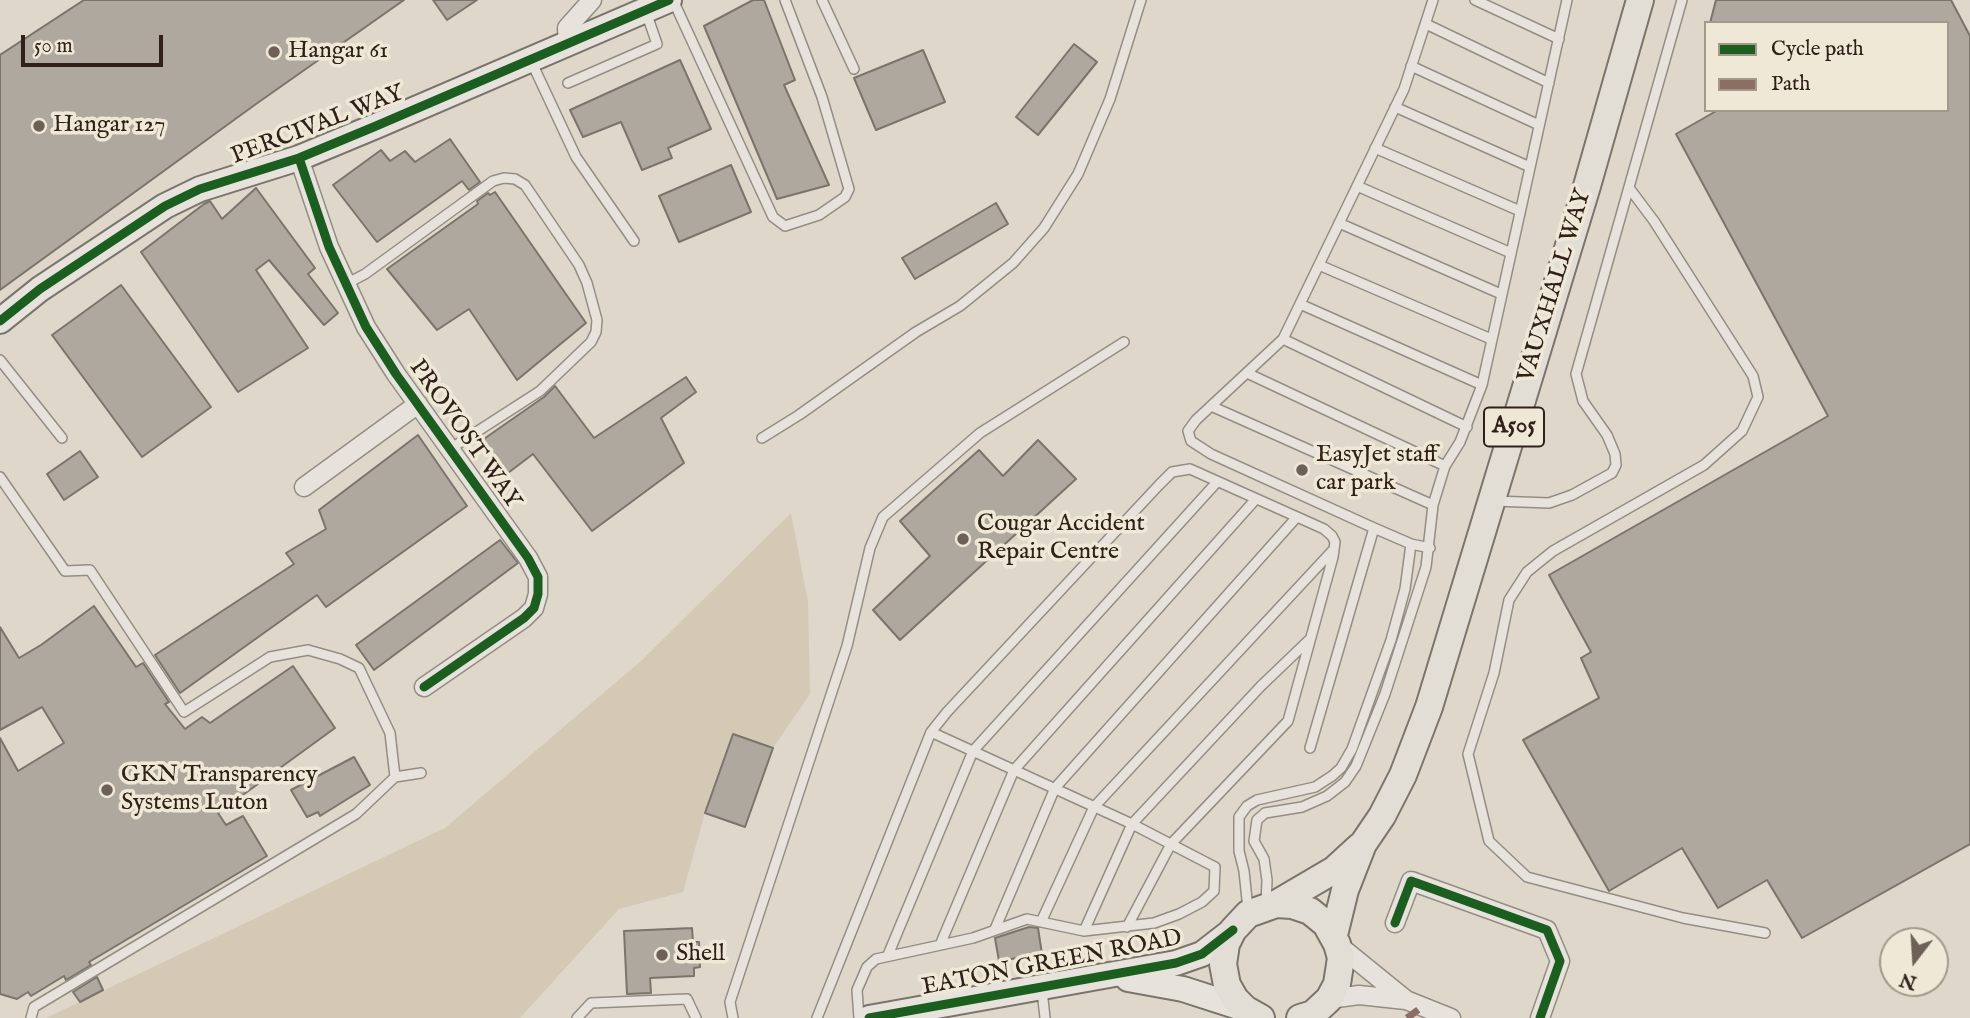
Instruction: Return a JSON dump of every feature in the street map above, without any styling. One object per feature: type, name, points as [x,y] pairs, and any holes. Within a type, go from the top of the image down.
[{"type":"main road","name":"VAUXHALL WAY","points":[[1313,1012],[1337,984],[1341,958],[1335,939],[1345,890],[1363,844],[1382,816],[1403,775],[1424,719],[1492,500],[1640,0]]},
{"type":"main road","name":"VAUXHALL WAY","points":[[1256,914],[1334,870],[1363,844]]},
{"type":"main road","points":[[1255,1015],[1235,999],[1227,985],[1223,964],[1226,944],[1256,914],[1292,905],[1310,911],[1326,924],[1335,939]]},
{"type":"street","points":[[568,43],[567,28],[592,0]]},
{"type":"street","name":"PERCIVAL WAY","points":[[0,321],[40,289],[165,206],[200,189],[299,158],[671,0]]},
{"type":"street","name":"PROVOST WAY","points":[[299,158],[329,247],[366,327],[528,558],[538,577],[538,594],[534,608],[524,618],[424,687]]},
{"type":"street","points":[[304,487],[418,404]]},
{"type":"street","points":[[1395,923],[1411,881],[1547,929],[1560,961],[1540,1018]]},
{"type":"street","name":"EATON GREEN ROAD","points":[[869,1018],[920,1013],[1176,963],[1202,954],[1256,914]]},
{"type":"street","points":[[1335,939],[1406,1000]]},
{"type":"street","name":"EATON GREEN ROAD","points":[[1113,976],[1183,989],[1255,1015]]},
{"type":"street","points":[[1313,1012],[1359,995],[1406,1000],[1451,1018]]},
{"type":"lane","points":[[671,0],[772,217],[785,226],[819,215],[845,197],[849,189],[822,97],[785,0]]},
{"type":"lane","points":[[822,0],[854,69]]},
{"type":"lane","points":[[762,438],[916,332],[960,306],[1013,263],[1044,228],[1078,174],[1110,99],[1141,0]]},
{"type":"lane","points":[[1430,548],[1411,544],[1211,454],[1191,441],[1188,430],[1283,339],[1395,107],[1433,0]]},
{"type":"lane","points":[[1475,0],[1559,39]]},
{"type":"lane","points":[[1256,914],[1267,880],[1264,859],[1254,841],[1257,820],[1265,813],[1302,807],[1326,796],[1345,782],[1356,766],[1385,694],[1426,567],[1433,505],[1446,466],[1467,426],[1482,385],[1567,0]]},
{"type":"lane","points":[[1492,500],[1549,503],[1572,495],[1612,474],[1616,466],[1615,454],[1606,435],[1583,401],[1576,374],[1682,0]]},
{"type":"lane","points":[[568,83],[657,44],[645,10]]},
{"type":"lane","points":[[1426,24],[1549,83]]},
{"type":"lane","points":[[531,60],[576,157],[634,241]]},
{"type":"lane","points":[[1411,66],[1539,125]]},
{"type":"lane","points":[[1395,107],[1530,167]]},
{"type":"lane","points":[[1375,148],[1520,211]]},
{"type":"lane","points":[[344,284],[365,274],[493,181],[504,178],[525,185],[579,265],[597,320],[596,332],[591,342],[540,391],[450,449]]},
{"type":"lane","points":[[1357,186],[1511,253]]},
{"type":"lane","points":[[1630,189],[1654,221],[1753,376],[1758,397],[1742,431],[1704,465],[1553,551],[1527,572],[1509,600],[1494,673],[1468,754],[1489,841],[1527,877],[1683,918],[1766,933]]},
{"type":"lane","points":[[1339,223],[1501,294]]},
{"type":"lane","points":[[1319,265],[1491,339]]},
{"type":"lane","points":[[1300,304],[1482,385]]},
{"type":"lane","points":[[1283,339],[1467,426]]},
{"type":"lane","points":[[733,1018],[730,1002],[847,646],[870,548],[883,517],[980,433],[1124,342]]},
{"type":"lane","points":[[0,360],[62,438]]},
{"type":"lane","points":[[1247,373],[1446,466]]},
{"type":"lane","points":[[1211,406],[1433,505]]},
{"type":"lane","points":[[817,1018],[931,732],[1172,472],[1190,469],[1324,529],[1332,536],[1334,549],[1322,603],[1288,721],[1171,844],[1127,927]]},
{"type":"lane","points":[[0,477],[65,571],[90,570],[184,712],[270,657],[308,650],[340,659],[359,667],[390,733],[394,777]]},
{"type":"lane","points":[[888,955],[973,751],[1217,481]]},
{"type":"lane","points":[[940,945],[1014,770],[1255,500]]},
{"type":"lane","points":[[995,929],[1055,789],[1296,518]]},
{"type":"lane","points":[[1310,748],[1374,528]]},
{"type":"lane","points":[[1256,914],[1238,851],[1239,817],[1247,806],[1257,800],[1315,787],[1341,768],[1352,749],[1391,640],[1405,589],[1411,544]]},
{"type":"lane","points":[[1041,922],[1094,807],[1334,549]]},
{"type":"lane","points":[[1084,931],[1132,824],[1261,686],[1312,638]]},
{"type":"lane","points":[[859,1018],[857,990],[867,967],[876,959],[973,938],[1027,919],[1084,931],[1154,923],[1202,902],[1214,891],[1215,867],[1132,824],[931,732]]},
{"type":"lane","points":[[32,1018],[34,1007],[356,814],[394,777],[421,773]]},
{"type":"lane","points":[[1042,988],[1045,1018]]},
{"type":"lane","points":[[577,1018],[591,1003],[687,999],[696,1018]]},
{"type":"shaded area","points":[[791,513],[808,602],[810,694],[773,748],[733,734],[705,813],[683,892],[619,909],[520,1018],[46,1018],[445,828],[641,661]]},
{"type":"building","points":[[84,0],[404,0],[0,290],[0,55]]},
{"type":"building","name":"Hangar 61","points":[[433,0],[477,0],[447,20]]},
{"type":"building","points":[[753,0],[764,0],[795,80],[784,85],[829,185],[777,199],[704,26]]},
{"type":"building","points":[[1716,0],[1951,0],[1970,36],[1970,844],[1802,938],[1767,880],[1718,908],[1682,848],[1609,891],[1523,740],[1599,698],[1581,658],[1591,652],[1549,575],[1828,416],[1676,134],[1714,112],[1949,112],[1949,21],[1711,21]]},
{"type":"building","points":[[1074,44],[1097,62],[1038,135],[1016,117]]},
{"type":"building","points":[[923,50],[945,102],[876,130],[854,78]]},
{"type":"building","points":[[680,60],[711,129],[668,148],[672,158],[642,170],[621,122],[583,137],[570,110]]},
{"type":"building","points":[[450,139],[480,182],[469,190],[462,181],[377,242],[333,185],[381,150],[390,161],[405,151],[415,162]]},
{"type":"building","points":[[731,165],[751,212],[679,242],[659,196]]},
{"type":"building","points":[[256,188],[315,268],[308,274],[338,313],[324,325],[269,260],[256,270],[308,348],[238,392],[141,252],[204,204],[210,201],[222,219]]},
{"type":"building","points":[[495,192],[586,323],[517,380],[469,309],[437,330],[387,269],[478,204],[477,201],[488,193],[490,195]]},
{"type":"building","points":[[996,203],[1008,224],[915,279],[902,258]]},
{"type":"building","points":[[121,285],[211,407],[142,457],[52,335]]},
{"type":"building","points":[[686,377],[696,392],[661,418],[684,463],[592,531],[533,454],[508,473],[481,441],[544,397],[555,386],[594,438]]},
{"type":"building","points":[[418,435],[467,506],[326,607],[317,595],[180,693],[155,655],[294,564],[286,553],[326,529],[319,510]]},
{"type":"building","name":"Cougar Accident Repair Centre","points":[[1038,440],[1076,479],[900,640],[873,610],[930,556],[900,521],[979,450],[1003,476]]},
{"type":"building","points":[[80,451],[98,477],[64,500],[47,474]]},
{"type":"building","points":[[500,540],[518,563],[374,670],[356,645]]},
{"type":"building","name":"GKN Transparency Systems Luton","points":[[94,606],[136,667],[143,663],[169,702],[165,704],[185,729],[202,717],[210,723],[293,666],[335,728],[218,813],[226,825],[243,816],[267,856],[89,962],[91,965],[66,980],[64,976],[31,996],[28,992],[17,999],[0,994],[0,738],[18,771],[64,743],[42,707],[0,730],[0,627],[19,658]]},
{"type":"building","points":[[733,734],[773,748],[745,827],[705,813]]},
{"type":"building","points":[[354,757],[370,785],[320,816],[318,812],[307,817],[291,790]]},
{"type":"building","points":[[1029,927],[1038,928],[1042,954],[999,961],[995,938]]},
{"type":"building","name":"Shell","points":[[692,928],[693,942],[699,942],[700,967],[694,968],[694,976],[650,978],[651,993],[627,994],[624,931]]},
{"type":"building","points":[[97,977],[103,990],[80,1002],[73,992]]},
{"type":"marked path","points":[[1407,1018],[1422,1007]]},
{"type":"cycle path","points":[[0,321],[40,289],[165,206],[200,189],[299,158],[669,0]]},
{"type":"cycle path","points":[[299,158],[329,247],[366,327],[396,374],[528,558],[538,577],[538,594],[534,608],[524,618],[424,687]]},
{"type":"cycle path","points":[[1395,923],[1411,881],[1547,930],[1560,961],[1540,1018]]},
{"type":"cycle path","points":[[869,1018],[1176,963],[1202,954],[1233,930]]},
{"type":"place","name":"Hangar 61","points":[[274,52]]},
{"type":"place","name":"Hangar 127","points":[[39,126]]},
{"type":"place","name":"EasyJet staff car park","points":[[1302,470]]},
{"type":"place","name":"Cougar Accident Repair Centre","points":[[963,539]]},
{"type":"place","name":"GKN Transparency Systems Luton","points":[[107,790]]},
{"type":"place","name":"Shell","points":[[662,955]]}]
